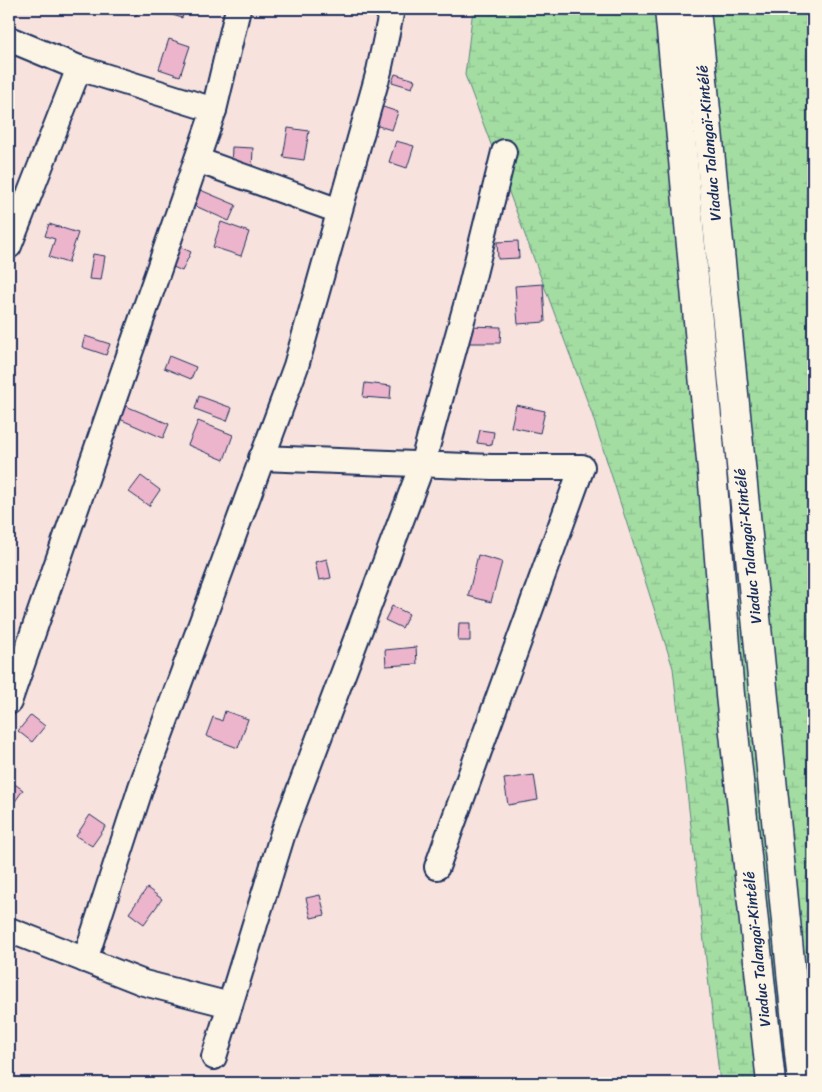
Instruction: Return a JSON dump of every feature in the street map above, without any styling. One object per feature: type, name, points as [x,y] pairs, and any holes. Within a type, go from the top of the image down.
[{"type":"highway","name":"Viaduc Talangaï-Kintélé","points":[[668,9],[712,471],[730,695],[771,1083]]},
{"type":"highway","name":"Viaduc Talangaï-Kintélé","points":[[696,9],[802,1083]]},
{"type":"street","points":[[9,702],[214,110],[238,9]]},
{"type":"street","points":[[85,960],[141,787],[296,366],[378,70],[392,9]]},
{"type":"street","points":[[9,39],[79,68],[214,110]]},
{"type":"street","points":[[9,246],[79,68]]},
{"type":"street","points":[[214,1057],[283,833],[422,465],[467,302],[504,152]]},
{"type":"street","points":[[197,160],[339,211]]},
{"type":"street","points":[[261,458],[422,465],[582,467],[437,867]]},
{"type":"street","points":[[9,930],[144,983],[230,1005]]},
{"type":"green space","points":[[473,9],[813,9],[813,1083],[720,1083],[673,668],[591,411],[465,75]]},
{"type":"building","points":[[113,9],[139,9],[136,16]]},
{"type":"building","points":[[161,9],[185,9],[182,18],[160,11]]},
{"type":"building","points":[[169,39],[190,46],[180,76],[159,69]]},
{"type":"building","points":[[395,74],[415,80],[412,88],[392,82]]},
{"type":"building","points":[[377,105],[398,112],[392,130],[371,124]]},
{"type":"building","points":[[288,128],[309,131],[304,160],[283,157]]},
{"type":"building","points":[[396,141],[414,146],[407,168],[389,162]]},
{"type":"building","points":[[232,147],[253,148],[252,170],[231,169]]},
{"type":"building","points":[[198,189],[236,205],[229,221],[191,204]]},
{"type":"building","points":[[221,222],[249,232],[241,256],[213,247]]},
{"type":"building","points":[[49,224],[78,233],[68,263],[49,257],[55,239],[45,236]]},
{"type":"building","points":[[518,241],[519,258],[498,259],[497,242]]},
{"type":"building","points":[[178,246],[191,252],[182,271],[169,265]]},
{"type":"building","points":[[93,254],[105,256],[101,280],[89,279]]},
{"type":"building","points":[[543,284],[545,322],[518,324],[515,286]]},
{"type":"building","points":[[468,326],[501,327],[500,343],[468,343]]},
{"type":"building","points":[[85,336],[110,344],[106,355],[82,347]]},
{"type":"building","points":[[169,356],[196,367],[191,379],[164,368]]},
{"type":"building","points":[[365,383],[391,386],[390,399],[363,397]]},
{"type":"building","points":[[199,396],[232,408],[227,421],[195,409]]},
{"type":"building","points":[[121,404],[169,424],[163,438],[115,417]]},
{"type":"building","points":[[516,405],[545,411],[540,433],[511,427]]},
{"type":"building","points":[[198,421],[233,435],[224,460],[188,445]]},
{"type":"building","points":[[480,430],[494,432],[492,445],[477,443]]},
{"type":"building","points":[[141,476],[160,490],[149,506],[129,492]]},
{"type":"building","points":[[478,555],[502,562],[491,602],[468,596]]},
{"type":"building","points":[[327,559],[331,578],[319,580],[315,562]]},
{"type":"building","points":[[392,606],[409,614],[402,628],[385,620]]},
{"type":"building","points":[[459,623],[470,623],[470,641],[458,641]]},
{"type":"building","points":[[416,647],[417,664],[386,666],[385,650]]},
{"type":"building","points":[[225,711],[248,719],[238,748],[206,736],[213,717],[222,721]]},
{"type":"building","points":[[31,715],[45,726],[32,742],[18,731]]},
{"type":"building","points":[[534,775],[538,800],[508,805],[504,779]]},
{"type":"building","points":[[9,780],[23,790],[9,810]]},
{"type":"building","points":[[90,815],[106,826],[92,846],[76,836]]},
{"type":"building","points":[[147,888],[162,899],[144,924],[129,913]]},
{"type":"building","points":[[320,895],[325,915],[311,918],[306,898]]}]
